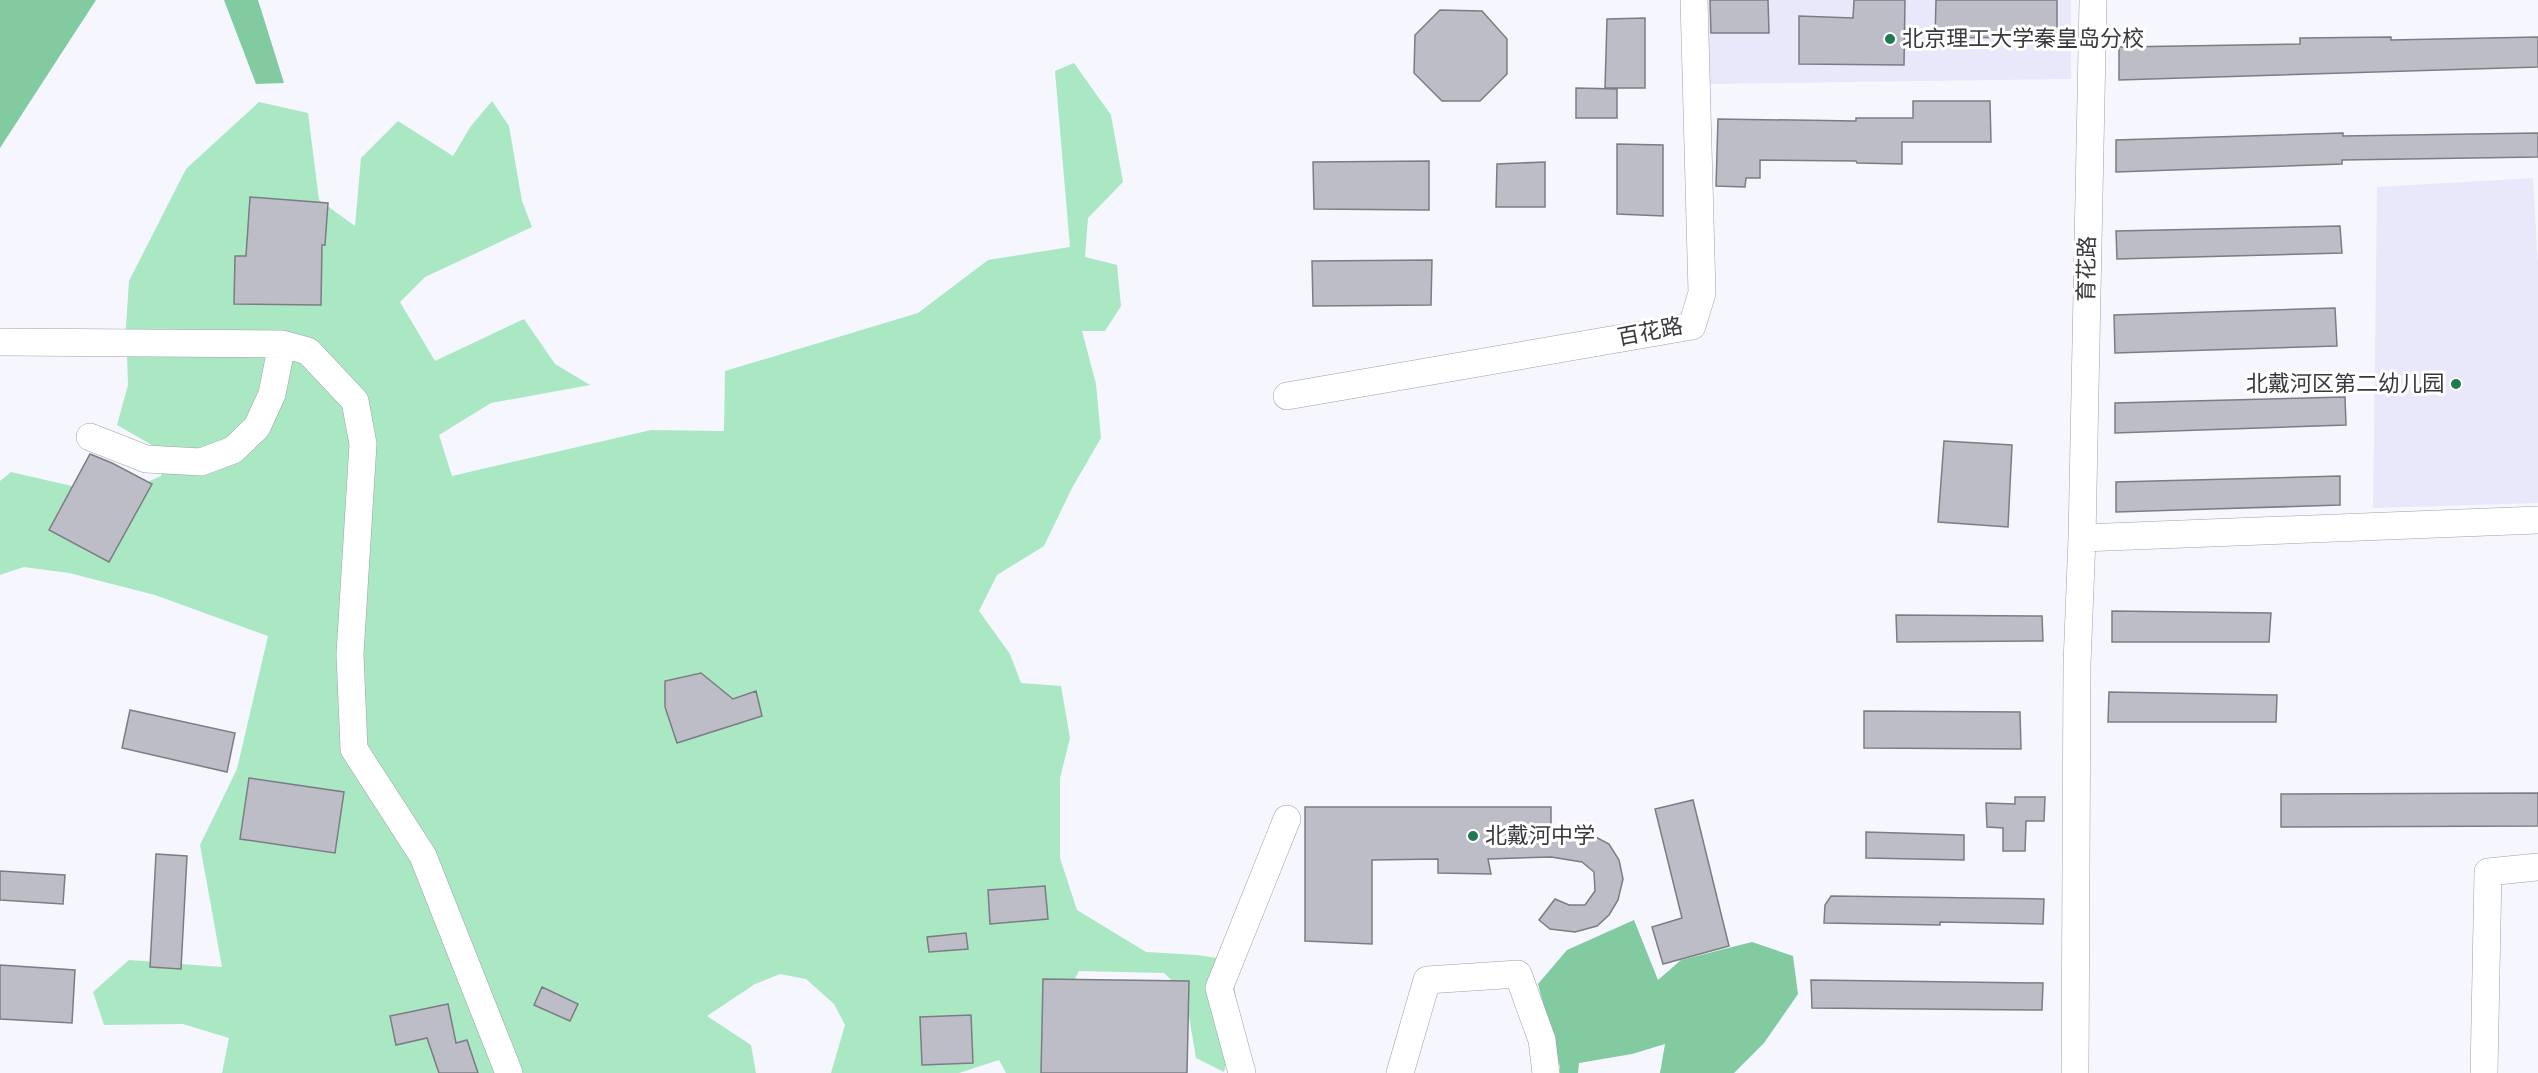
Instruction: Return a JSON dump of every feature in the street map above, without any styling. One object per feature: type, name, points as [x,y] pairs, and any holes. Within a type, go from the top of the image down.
[{"type":"street","name":"百花路","points":[[1287,396],[1692,326],[1702,293],[1694,0]]},
{"type":"street","name":"育花路","points":[[2075,1073],[2077,664],[2082,538],[2093,0]]},
{"type":"street","points":[[0,342],[282,344],[308,351],[355,401],[363,444],[350,654],[354,749],[423,856],[508,1073]]},
{"type":"street","points":[[90,437],[146,459],[201,462],[233,450],[257,427],[272,394],[282,344]]},
{"type":"street","points":[[2082,538],[2538,520]]},
{"type":"street","points":[[1242,1073],[1219,988],[1287,819]]},
{"type":"street","points":[[2488,872],[2538,848]]},
{"type":"street","points":[[2488,872],[2538,867]]},
{"type":"street","points":[[2484,1073],[2488,872]]},
{"type":"street","points":[[1400,1073],[1427,980],[1518,974],[1542,1040],[1546,1073]]},
{"type":"shaded area","name":"北京理工大学秦皇岛分校","points":[[1708,0],[2071,0],[2071,79],[1710,84]]},
{"type":"shaded area","name":"北戴河区第二幼儿园","points":[[2533,178],[2538,265],[2538,503],[2373,508],[2377,187]]},
{"type":"green space","points":[[0,0],[96,0],[0,148]]},
{"type":"green space","points":[[224,0],[258,0],[284,83],[256,84]]},
{"type":"green space","points":[[1074,63],[1111,115],[1123,182],[1088,218],[1085,257],[1117,265],[1121,306],[1105,331],[1082,331],[1096,384],[1101,438],[1072,488],[1044,546],[997,575],[979,611],[1010,654],[1021,683],[1061,686],[1070,738],[1060,778],[1060,858],[1077,910],[1146,952],[1197,955],[1230,960],[1239,1016],[1224,1072],[1196,1058],[1185,993],[1164,973],[1079,971],[1069,990],[1055,1073],[1006,1073],[999,1060],[959,1073],[831,1073],[845,1025],[834,1004],[806,979],[780,974],[755,984],[707,1016],[751,1045],[756,1073],[222,1073],[229,1038],[183,1024],[104,1025],[93,992],[129,960],[222,967],[200,845],[237,769],[268,636],[155,595],[69,573],[24,567],[0,575],[0,481],[11,472],[115,496],[161,476],[166,453],[117,425],[128,385],[126,326],[129,281],[186,169],[259,102],[308,113],[319,200],[355,226],[361,158],[398,121],[453,156],[471,126],[492,101],[509,126],[522,201],[532,227],[425,277],[400,302],[435,361],[524,319],[555,364],[590,385],[491,403],[439,435],[452,476],[651,430],[724,431],[725,371],[918,313],[988,260],[1070,247],[1055,71]]},
{"type":"green space","points":[[1634,920],[1658,980],[1681,960],[1752,942],[1793,956],[1798,994],[1764,1043],[1734,1073],[1660,1073],[1665,1044],[1632,1054],[1579,1063],[1578,1073],[1559,1073],[1560,1067],[1538,984],[1567,950]]},
{"type":"building","points":[[1710,0],[1768,0],[1769,33],[1711,33]]},
{"type":"building","points":[[1854,0],[1905,0],[1904,65],[1799,64],[1799,16],[1853,18]]},
{"type":"building","points":[[1936,0],[2057,0],[2057,37],[1935,38]]},
{"type":"building","points":[[1440,10],[1482,11],[1507,39],[1507,74],[1480,101],[1442,101],[1414,73],[1415,35]]},
{"type":"building","points":[[1645,18],[1645,88],[1605,88],[1607,19]]},
{"type":"building","points":[[2391,37],[2391,40],[2538,37],[2538,67],[2119,80],[2119,47],[2300,44],[2300,38]]},
{"type":"building","points":[[1576,88],[1617,89],[1617,118],[1576,118]]},
{"type":"building","points":[[1913,101],[1990,101],[1991,142],[1902,142],[1902,164],[1760,160],[1760,178],[1746,178],[1745,187],[1716,186],[1718,119],[1856,121],[1856,118],[1913,118]]},
{"type":"building","points":[[2343,133],[2343,136],[2538,133],[2538,157],[2342,160],[2342,164],[2116,172],[2116,140]]},
{"type":"building","points":[[1617,144],[1663,145],[1663,216],[1617,214]]},
{"type":"building","points":[[1429,161],[1429,210],[1314,209],[1313,162]]},
{"type":"building","points":[[1545,162],[1545,207],[1496,207],[1497,164]]},
{"type":"building","points":[[250,197],[328,203],[325,245],[322,245],[321,305],[234,304],[235,256],[246,256]]},
{"type":"building","points":[[2340,226],[2342,253],[2117,259],[2116,231]]},
{"type":"building","points":[[1432,260],[1431,305],[1313,306],[1312,261]]},
{"type":"building","points":[[2335,308],[2337,346],[2115,353],[2114,315]]},
{"type":"building","points":[[2345,397],[2346,425],[2115,433],[2115,403]]},
{"type":"building","points":[[1944,441],[2012,445],[2008,527],[1938,522]]},
{"type":"building","points":[[90,454],[152,484],[109,562],[49,530]]},
{"type":"building","points":[[2340,476],[2340,505],[2116,512],[2116,482]]},
{"type":"building","points":[[2112,611],[2271,613],[2269,642],[2112,642]]},
{"type":"building","points":[[1896,615],[2042,616],[2043,641],[1897,642]]},
{"type":"building","points":[[701,673],[733,699],[756,691],[762,716],[677,743],[665,707],[665,681]]},
{"type":"building","points":[[2109,692],[2277,695],[2276,722],[2108,722]]},
{"type":"building","points":[[130,710],[235,733],[227,772],[122,748]]},
{"type":"building","points":[[1864,711],[2020,712],[2021,749],[1864,748]]},
{"type":"building","points":[[249,778],[344,792],[335,853],[240,839]]},
{"type":"building","points":[[2538,793],[2538,826],[2281,827],[2281,794]]},
{"type":"building","points":[[2015,797],[2045,797],[2044,821],[2026,821],[2025,851],[2003,851],[2003,828],[1987,827],[1986,803],[2015,804]]},
{"type":"building","points":[[1693,800],[1729,946],[1663,964],[1652,927],[1682,918],[1655,809]]},
{"type":"building","points":[[1305,807],[1551,807],[1551,829],[1572,829],[1590,834],[1609,844],[1619,860],[1623,879],[1618,900],[1609,915],[1597,926],[1575,932],[1550,929],[1539,920],[1555,899],[1569,905],[1585,905],[1595,891],[1594,872],[1582,862],[1551,857],[1488,859],[1491,874],[1438,873],[1438,859],[1372,860],[1372,944],[1305,941]]},
{"type":"building","points":[[1866,832],[1964,835],[1964,860],[1866,858]]},
{"type":"building","points":[[156,854],[187,856],[181,969],[150,967]]},
{"type":"building","points":[[0,871],[65,875],[63,904],[0,900]]},
{"type":"building","points":[[1045,886],[1048,919],[990,924],[988,890]]},
{"type":"building","points":[[1831,896],[2044,899],[2043,924],[1824,923],[1825,905]]},
{"type":"building","points":[[966,933],[968,949],[929,952],[927,937]]},
{"type":"building","points":[[0,965],[75,970],[72,1023],[0,1019]]},
{"type":"building","points":[[1043,979],[1189,981],[1187,1073],[1041,1073]]},
{"type":"building","points":[[1811,980],[2043,983],[2042,1010],[1812,1008]]},
{"type":"building","points":[[542,987],[578,1004],[570,1021],[534,1005]]},
{"type":"building","points":[[448,1004],[456,1043],[467,1040],[478,1073],[439,1073],[427,1038],[396,1045],[390,1016]]},
{"type":"building","points":[[971,1015],[973,1063],[922,1065],[920,1017]]},
{"type":"place","name":"北京理工大学秦皇岛分校","points":[[1890,39]]},
{"type":"place","name":"北戴河区第二幼儿园","points":[[2456,384]]},
{"type":"place","name":"北戴河中学","points":[[1473,836]]}]
